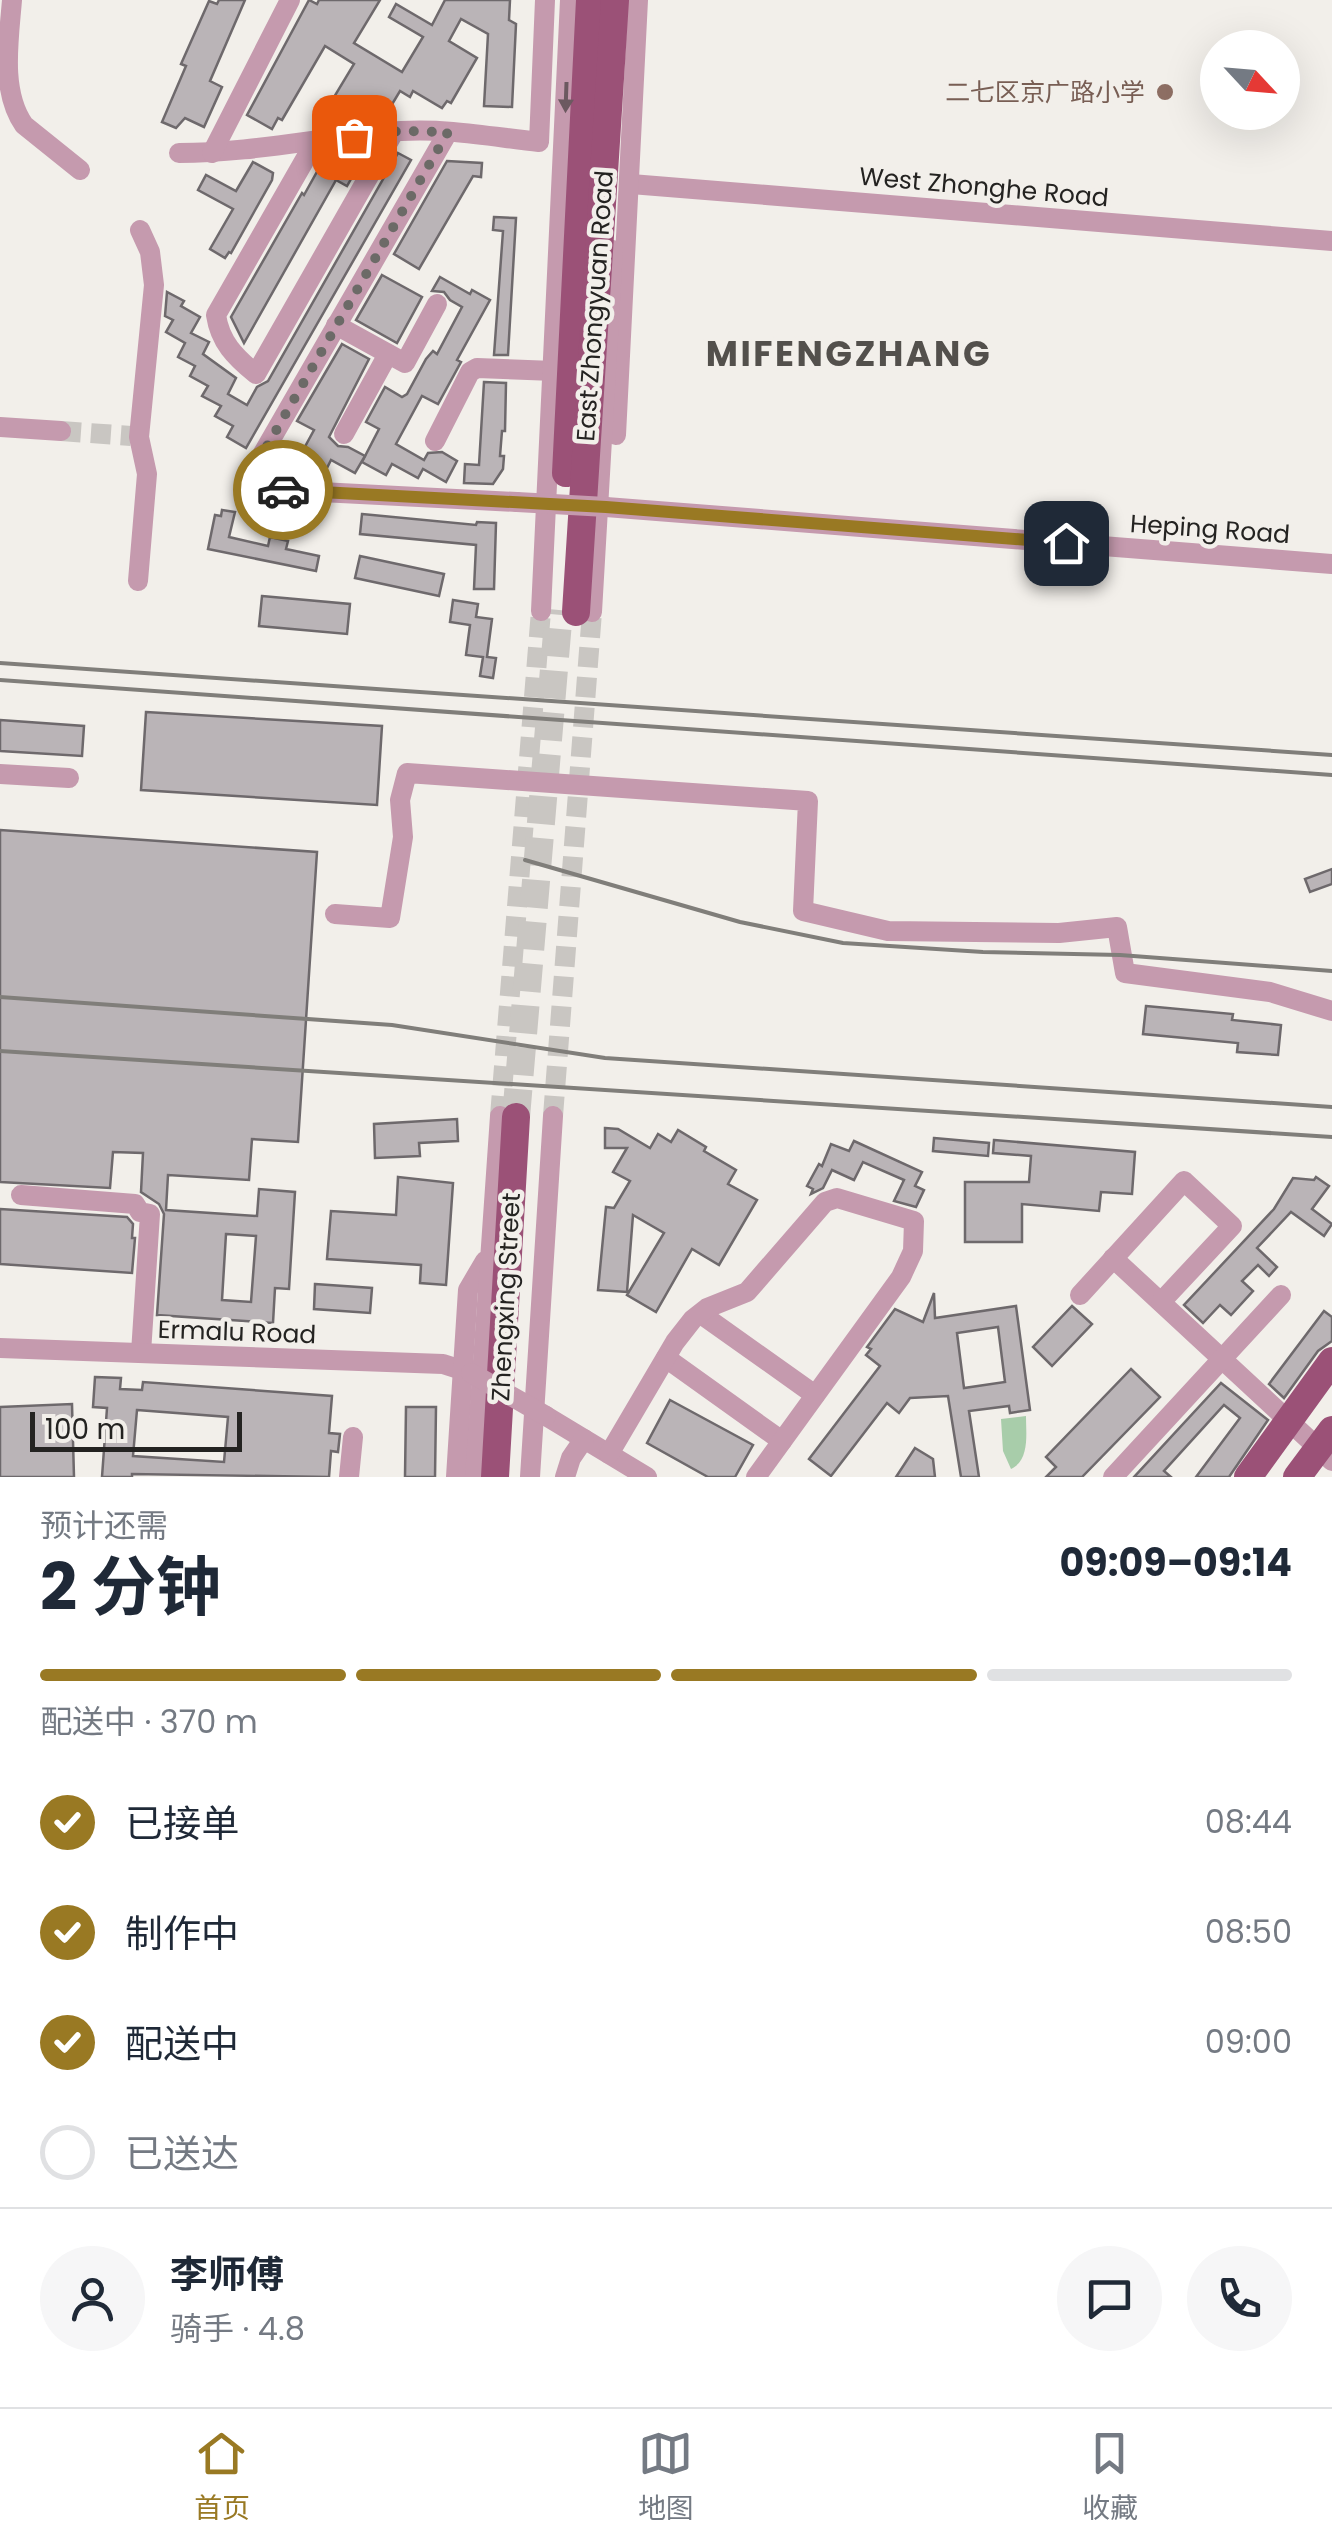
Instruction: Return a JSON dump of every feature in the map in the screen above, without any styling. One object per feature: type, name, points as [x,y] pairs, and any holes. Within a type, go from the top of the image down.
[{"type":"main road","name":"East Zhongyuan Road","points":[[567,611],[590,0]]},
{"type":"main road","name":"East Zhongyuan Road","points":[[567,611],[615,0]]},
{"type":"main road","name":"Zhengxing Street","points":[[495,1477],[526,1117]]},
{"type":"main road","name":"Zhengxing Street","points":[[514,1477],[526,1117]]},
{"type":"main road","points":[[1248,1477],[1332,1361]]},
{"type":"main road","points":[[1268,1477],[1332,1378]]},
{"type":"main road","points":[[1298,1477],[1331,1450]]},
{"type":"street","points":[[12,0],[9,77],[18,116],[80,170]]},
{"type":"street","points":[[212,153],[290,0]]},
{"type":"street","points":[[179,153],[212,153],[394,132],[448,132],[538,142],[545,0]]},
{"type":"street","points":[[567,611],[554,370],[570,0]]},
{"type":"street","points":[[567,611],[627,0]]},
{"type":"street","points":[[609,507],[631,184],[638,0]]},
{"type":"street","points":[[315,142],[216,315],[219,332],[234,356],[256,374],[394,132]]},
{"type":"street","points":[[437,304],[405,362],[336,325],[448,132]]},
{"type":"street","name":"West Zhonghe Road","points":[[631,184],[1332,241]]},
{"type":"street","points":[[138,581],[148,474],[135,437],[154,285],[150,252],[140,230]]},
{"type":"street","name":"Heping Road","points":[[336,325],[251,474],[262,489],[609,507],[1332,564]]},
{"type":"street","points":[[344,434],[388,354]]},
{"type":"street","points":[[435,441],[470,372],[477,368],[554,370]]},
{"type":"street","points":[[0,427],[61,431]]},
{"type":"street","points":[[336,914],[390,918],[403,837],[400,800],[407,773],[808,801],[803,911],[888,931],[1059,933],[1117,926],[1125,972],[1270,992],[1332,1011]]},
{"type":"street","points":[[0,774],[69,778]]},
{"type":"street","points":[[474,1477],[489,1255],[526,1117]]},
{"type":"street","points":[[526,1117],[530,1477]]},
{"type":"street","points":[[1080,1294],[1184,1182],[1232,1226],[1161,1302]]},
{"type":"street","points":[[20,1195],[135,1204],[140,1212],[150,1214],[140,1353]]},
{"type":"street","points":[[608,1454],[666,1358],[701,1314],[747,1292],[825,1202],[837,1198],[914,1222],[910,1260],[756,1477]]},
{"type":"street","points":[[456,1477],[466,1371],[468,1290],[489,1255]]},
{"type":"street","points":[[1114,1258],[1222,1359],[1331,1450],[1313,1477]]},
{"type":"street","points":[[1113,1477],[1282,1295]]},
{"type":"street","points":[[701,1314],[815,1395]]},
{"type":"street","name":"Ermalu Road","points":[[0,1348],[443,1364],[466,1371]]},
{"type":"street","points":[[666,1358],[782,1441]]},
{"type":"street","points":[[466,1371],[647,1477]]},
{"type":"street","points":[[349,1477],[353,1437]]},
{"type":"street","points":[[565,1477],[571,1458],[584,1439]]},
{"type":"green space","points":[[1026,1416],[1024,1453],[1011,1469],[1003,1451],[1001,1419]]},
{"type":"building","points":[[219,0],[245,0],[210,81],[222,87],[204,127],[185,118],[176,128],[162,122],[186,66],[181,64],[209,1],[217,4]]},
{"type":"building","points":[[309,0],[317,4],[319,0],[380,0],[354,43],[402,72],[423,37],[389,17],[396,4],[432,25],[445,0],[510,0],[509,20],[516,24],[512,107],[484,106],[488,34],[461,19],[449,41],[477,58],[451,103],[447,101],[442,108],[413,91],[410,97],[400,91],[385,116],[360,101],[349,120],[328,107],[354,64],[325,46],[282,120],[278,118],[272,129],[247,115]]},
{"type":"building","points":[[398,153],[411,160],[246,448],[227,437],[233,426],[215,416],[221,406],[202,396],[208,386],[190,376],[195,366],[178,357],[185,343],[166,332],[173,320],[165,316],[167,292],[184,301],[181,306],[200,317],[191,333],[209,342],[203,354],[236,378],[228,394],[247,405],[257,387],[268,381]]},
{"type":"building","points":[[336,159],[356,170],[347,186],[327,175]]},
{"type":"building","points":[[447,161],[482,163],[481,177],[473,176],[419,269],[394,254]]},
{"type":"building","points":[[253,162],[273,173],[272,180],[225,258],[210,249],[233,209],[198,190],[206,175],[236,191]]},
{"type":"building","points":[[318,170],[336,180],[244,343],[231,317]]},
{"type":"building","points":[[494,217],[516,218],[508,355],[494,355],[503,231],[493,230]]},
{"type":"building","points":[[382,275],[422,297],[397,343],[356,320]]},
{"type":"building","points":[[440,277],[490,300],[438,404],[422,396],[396,444],[424,460],[428,453],[442,452],[457,461],[446,482],[423,469],[418,478],[392,464],[386,475],[362,462],[379,429],[366,422],[385,387],[402,397],[407,394],[426,359],[433,351],[437,354],[462,307],[444,292],[432,291]]},
{"type":"building","points":[[342,344],[369,359],[329,437],[338,446],[365,456],[355,473],[331,460],[325,472],[301,458],[293,472],[274,462],[285,443],[302,452],[314,430],[297,421]]},
{"type":"building","points":[[484,382],[506,383],[500,456],[504,456],[503,469],[493,484],[464,483],[465,464],[479,465]]},
{"type":"building","points":[[222,510],[235,512],[229,537],[268,546],[270,537],[288,541],[286,549],[319,556],[316,571],[208,549],[215,515],[221,516]]},
{"type":"building","points":[[362,514],[476,525],[496,523],[494,589],[474,589],[476,545],[360,534]]},
{"type":"building","points":[[360,556],[444,574],[439,596],[355,578]]},
{"type":"building","points":[[262,596],[350,604],[347,634],[259,626]]},
{"type":"building","points":[[453,600],[478,604],[476,617],[492,619],[487,657],[496,658],[493,678],[480,676],[483,657],[466,655],[470,625],[450,622]]},
{"type":"building","points":[[146,712],[382,726],[377,805],[141,790]]},
{"type":"building","points":[[0,720],[84,726],[82,756],[0,751]]},
{"type":"building","points":[[0,830],[317,852],[298,1142],[252,1139],[249,1180],[168,1175],[166,1210],[257,1216],[259,1189],[295,1192],[289,1289],[275,1288],[273,1323],[157,1315],[164,1214],[159,1204],[141,1192],[143,1153],[113,1152],[110,1188],[0,1182]],"holes":[[[226,1234],[256,1236],[251,1302],[222,1300]]]},
{"type":"building","points":[[1332,869],[1332,884],[1310,892],[1305,879]]},
{"type":"building","points":[[1146,1006],[1233,1014],[1232,1020],[1281,1025],[1278,1055],[1237,1052],[1238,1043],[1143,1034]]},
{"type":"building","points":[[457,1119],[458,1141],[419,1143],[420,1156],[375,1158],[374,1124]]},
{"type":"building","points":[[605,1128],[618,1129],[650,1148],[658,1134],[671,1142],[678,1130],[736,1170],[728,1184],[757,1200],[719,1265],[692,1249],[656,1312],[627,1295],[664,1233],[633,1215],[627,1292],[598,1290],[606,1207],[614,1208],[630,1181],[613,1172],[627,1148],[605,1148]]},
{"type":"building","points":[[934,1138],[989,1143],[988,1156],[933,1151]]},
{"type":"building","points":[[994,1140],[1135,1152],[1132,1194],[1101,1192],[1099,1211],[1022,1204],[1022,1242],[965,1242],[965,1182],[1029,1182],[1031,1156],[993,1153]]},
{"type":"building","points":[[854,1141],[922,1172],[915,1186],[924,1190],[916,1207],[894,1201],[904,1180],[863,1162],[854,1180],[832,1170],[823,1188],[811,1194],[813,1189],[807,1186],[819,1164],[822,1166],[831,1144],[849,1151]]},
{"type":"building","points":[[398,1177],[453,1183],[446,1285],[420,1283],[421,1265],[327,1259],[331,1211],[396,1215]]},
{"type":"building","points":[[1316,1177],[1329,1186],[1312,1209],[1332,1224],[1324,1236],[1291,1212],[1257,1248],[1277,1267],[1269,1276],[1258,1265],[1242,1281],[1253,1291],[1231,1315],[1220,1305],[1203,1323],[1184,1305],[1274,1209],[1293,1178]]},
{"type":"building","points":[[0,1209],[127,1217],[133,1224],[135,1238],[132,1273],[0,1264]]},
{"type":"building","points":[[315,1284],[372,1288],[370,1313],[314,1309]]},
{"type":"building","points":[[934,1293],[935,1318],[1016,1306],[1030,1410],[1010,1413],[1009,1406],[969,1411],[979,1477],[961,1477],[948,1396],[910,1398],[899,1413],[887,1403],[831,1476],[809,1459],[880,1366],[866,1355],[871,1349],[867,1347],[895,1309],[923,1322]],"holes":[[[998,1327],[1005,1382],[964,1388],[957,1333]]]},
{"type":"building","points":[[1072,1306],[1092,1324],[1052,1366],[1033,1347]]},
{"type":"building","points":[[1324,1311],[1332,1317],[1332,1341],[1318,1351],[1284,1398],[1269,1384]]},
{"type":"building","points":[[1131,1369],[1160,1397],[1082,1477],[1046,1477],[1056,1467],[1046,1457]]},
{"type":"building","points":[[95,1377],[121,1378],[120,1389],[142,1390],[143,1382],[332,1396],[329,1433],[340,1434],[338,1452],[331,1451],[329,1477],[102,1477],[107,1408],[93,1407]],"holes":[[[137,1410],[228,1417],[224,1462],[133,1456]]]},
{"type":"building","points":[[1221,1383],[1268,1420],[1229,1477],[1196,1477],[1240,1418],[1224,1405],[1164,1471],[1171,1477],[1134,1477]]},
{"type":"building","points":[[670,1400],[753,1445],[735,1477],[708,1477],[647,1443]]},
{"type":"building","points":[[72,1404],[74,1477],[0,1477],[0,1407]]},
{"type":"building","points":[[406,1407],[436,1407],[435,1477],[405,1477]]},
{"type":"building","points":[[915,1448],[933,1459],[935,1477],[896,1477]]},
{"type":"tunnel","points":[[61,431],[131,436]]},
{"type":"tunnel","points":[[516,1117],[559,610]]},
{"type":"tunnel","points":[[500,1116],[541,611]]},
{"type":"tunnel","points":[[553,1116],[592,612]]},
{"type":"railway","points":[[0,663],[1332,755]]},
{"type":"railway","points":[[0,680],[1332,775]]},
{"type":"railway","points":[[525,860],[740,922],[843,943],[1120,955],[1332,971]]},
{"type":"railway","points":[[0,997],[392,1025],[605,1058],[1332,1107]]},
{"type":"railway","points":[[0,1051],[1332,1137]]},
{"type":"way so far","points":[[283,490],[262,489],[251,474],[448,132],[399,131],[354,137]]},
{"type":"place","name":"二七区京广路小学","points":[[1165,92]]},
{"type":"district","name":"MIFENGZHANG","points":[[849,353]]},
{"type":"route","points":[[283,490],[606,507],[1066,543]]}]
